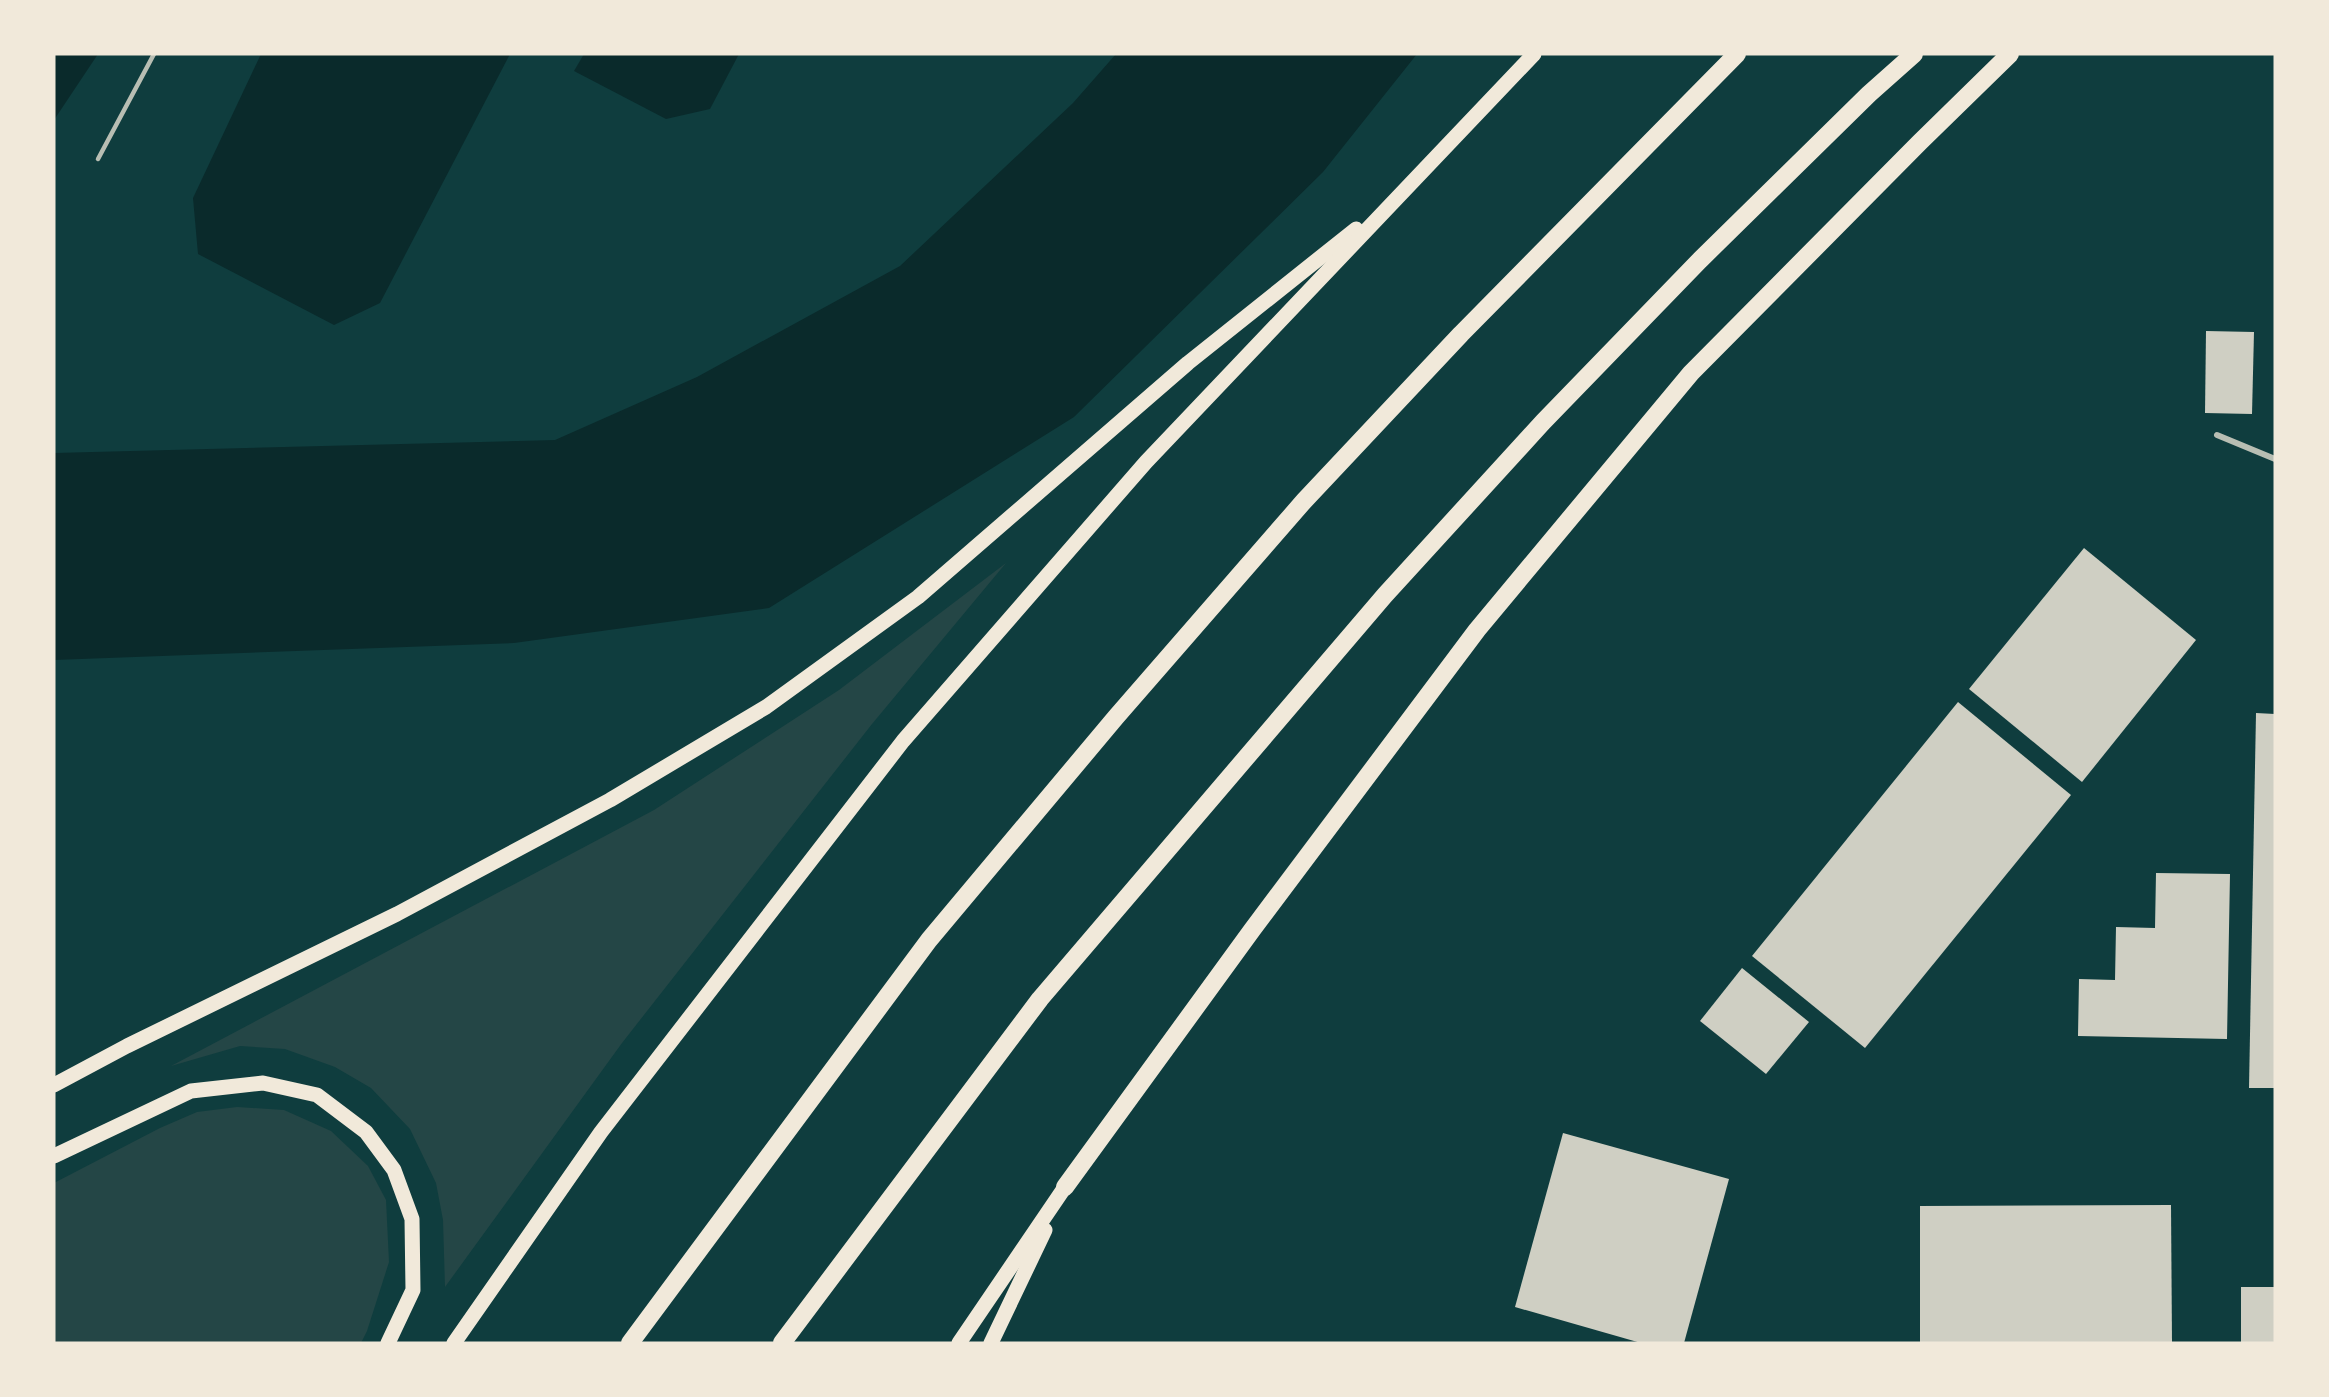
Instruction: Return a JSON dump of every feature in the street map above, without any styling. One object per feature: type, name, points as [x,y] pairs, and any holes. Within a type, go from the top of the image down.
[{"type":"highway","points":[[630,1343],[929,940],[1116,717],[1328,476],[1461,334],[1737,54]]},
{"type":"highway","points":[[782,1343],[1041,999],[1385,595],[1543,422],[1700,260],[1869,94],[1914,54]]},
{"type":"highway","points":[[1065,1187],[1252,930],[1478,630],[1690,372],[2010,54]]},
{"type":"main road","points":[[454,1343],[601,1132],[903,741],[1146,462],[1534,54]]},
{"type":"main road","points":[[54,1085],[127,1046],[397,914],[610,800],[766,707],[918,597],[1188,363],[1399,195]]},
{"type":"main road","points":[[54,1156],[191,1091],[262,1083],[317,1095],[366,1132],[394,1170],[412,1219],[413,1290],[388,1343]]},
{"type":"main road","points":[[959,1343],[1065,1187]]},
{"type":"main road","points":[[991,1343],[1065,1187]]},
{"type":"street","points":[[2217,435],[2275,459]]},
{"type":"lane","points":[[98,159],[154,54]]},
{"type":"shaded area","points":[[54,54],[98,54],[54,120]]},
{"type":"shaded area","points":[[261,54],[510,54],[380,303],[334,325],[198,254],[193,198]]},
{"type":"shaded area","points":[[584,54],[739,54],[710,109],[666,119],[574,71]]},
{"type":"shaded area","points":[[1116,54],[1417,54],[1323,172],[1074,417],[769,608],[514,643],[54,660],[54,453],[555,440],[697,377],[900,266],[1073,103]]},
{"type":"shaded area","points":[[1006,563],[872,724],[622,1043],[445,1287],[443,1220],[436,1183],[410,1129],[371,1088],[335,1067],[285,1049],[240,1046],[171,1066],[654,810],[839,690]]},
{"type":"shaded area","points":[[237,1107],[284,1110],[331,1131],[368,1166],[386,1200],[389,1262],[361,1343],[54,1343],[54,1183],[160,1128],[197,1112]]},
{"type":"building","points":[[2206,331],[2254,332],[2252,414],[2205,413]]},
{"type":"building","points":[[2084,548],[2196,640],[2082,782],[1969,689]]},
{"type":"building","points":[[1958,702],[2071,795],[1865,1048],[1752,956]]},
{"type":"building","points":[[2256,713],[2275,714],[2275,1088],[2249,1088]]},
{"type":"building","points":[[2156,873],[2230,874],[2227,1039],[2078,1036],[2079,979],[2115,980],[2116,927],[2155,928]]},
{"type":"building","points":[[1742,968],[1809,1022],[1766,1074],[1700,1021]]},
{"type":"building","points":[[1563,1133],[1729,1179],[1684,1343],[1641,1343],[1515,1307]]},
{"type":"building","points":[[2171,1205],[2172,1343],[1920,1343],[1920,1206]]},
{"type":"building","points":[[2241,1287],[2275,1287],[2275,1343],[2241,1343]]}]
